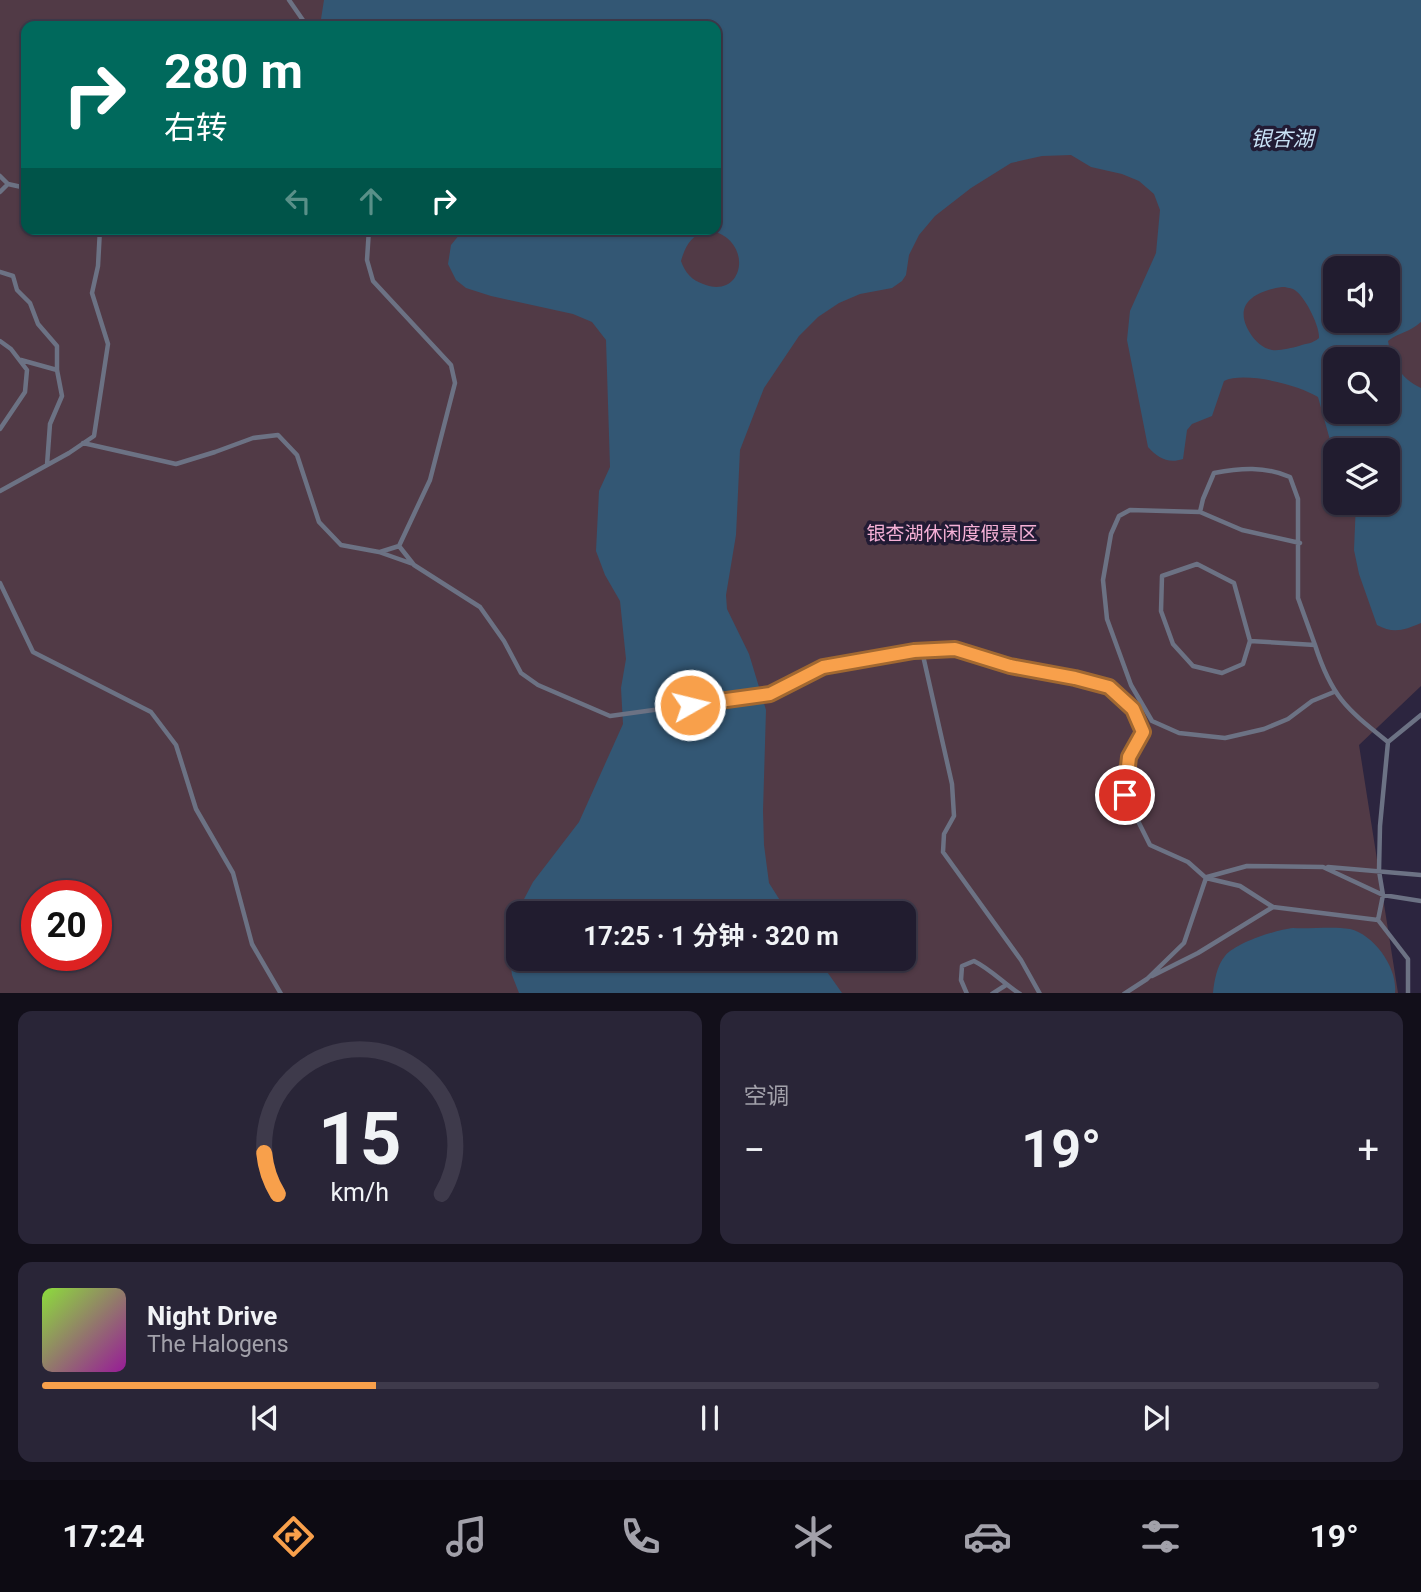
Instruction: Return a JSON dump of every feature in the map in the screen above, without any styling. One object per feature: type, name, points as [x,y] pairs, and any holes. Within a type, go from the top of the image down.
[{"type":"lane","points":[[289,0],[304,21]]},
{"type":"lane","points":[[0,176],[8,184],[21,187]]},
{"type":"lane","points":[[0,192],[8,184]]},
{"type":"lane","points":[[0,491],[47,466],[94,436],[108,344],[92,293],[98,266],[100,235]]},
{"type":"lane","points":[[369,235],[367,260],[373,281],[452,365],[455,383],[430,480],[399,546],[379,552]]},
{"type":"lane","points":[[0,272],[13,276],[17,290],[30,303],[38,324],[57,346],[57,370],[62,396],[50,424],[47,466]]},
{"type":"lane","points":[[0,341],[27,370],[25,392],[0,429]]},
{"type":"lane","points":[[20,360],[57,370]]},
{"type":"lane","points":[[83,443],[176,464],[253,438],[278,435],[297,455],[319,522],[341,545],[379,552],[414,565],[480,607],[504,641],[521,673],[538,685],[610,716],[770,694],[823,667],[922,651],[955,649],[1010,666],[1109,687],[1133,709],[1143,732],[1129,757],[1125,795],[1150,845],[1188,862],[1206,878],[1241,886],[1273,908],[1378,920],[1408,958],[1408,993]]},
{"type":"lane","points":[[1200,512],[1214,473],[1236,469],[1273,470],[1290,477],[1298,499],[1298,598],[1315,645],[1334,692],[1349,710],[1388,742]]},
{"type":"lane","points":[[1300,543],[1242,530],[1200,512],[1130,510],[1119,516],[1111,534],[1103,580],[1107,619],[1131,685],[1152,721],[1179,733],[1225,738],[1264,729],[1288,719],[1312,701],[1334,692]]},
{"type":"lane","points":[[399,546],[414,565]]},
{"type":"lane","points":[[1197,565],[1234,583],[1250,641],[1243,664],[1222,673],[1193,666],[1173,644],[1161,611],[1162,576],[1197,565]]},
{"type":"lane","points":[[0,583],[33,652],[151,712],[176,745],[196,809],[233,873],[252,944],[281,993]]},
{"type":"lane","points":[[1250,641],[1315,645]]},
{"type":"lane","points":[[922,651],[952,784],[954,816],[944,834],[943,852],[1021,960],[1039,993]]},
{"type":"lane","points":[[1378,920],[1383,895],[1379,871],[1380,826],[1388,742],[1421,715]]},
{"type":"lane","points":[[1206,878],[1247,866],[1322,867],[1421,875]]},
{"type":"lane","points":[[1322,867],[1383,895],[1421,901]]},
{"type":"lane","points":[[1147,979],[1184,943],[1206,878]]},
{"type":"lane","points":[[1124,993],[1273,908]]},
{"type":"lane","points":[[967,993],[961,980],[962,966],[974,961],[1020,993]]},
{"type":"lane","points":[[992,993],[1006,985]]},
{"type":"green space","name":"银杏湖休闲度假景区","points":[[0,0],[1421,0],[1421,686],[1359,745],[1398,993],[0,993]]},
{"type":"water","name":"银杏湖","points":[[324,0],[1421,0],[1421,322],[1388,341],[1390,347],[1323,347],[1323,415],[1318,397],[1309,392],[1258,379],[1233,378],[1224,381],[1212,416],[1192,424],[1187,430],[1183,459],[1164,459],[1148,447],[1127,340],[1130,311],[1156,253],[1160,210],[1154,194],[1139,181],[1091,167],[1071,155],[1042,156],[1011,163],[971,188],[935,216],[919,235],[909,255],[906,275],[902,281],[892,288],[860,294],[839,303],[818,317],[799,336],[764,388],[740,450],[736,535],[726,595],[727,609],[749,654],[766,710],[764,845],[769,883],[780,901],[523,901],[533,882],[579,822],[623,724],[621,688],[626,659],[620,601],[605,575],[596,551],[599,491],[610,467],[606,340],[592,322],[573,314],[466,288],[456,280],[448,264],[451,245],[459,235],[698,235],[687,245],[681,261],[689,276],[703,284],[717,287],[728,284],[739,266],[733,244],[721,234],[721,21],[321,19]],"holes":[[[1284,287],[1292,289],[1302,297],[1310,311],[1319,338],[1289,348],[1268,349],[1250,333],[1245,323],[1245,307],[1263,292]]]},
{"type":"water","name":"银杏湖","points":[[1400,371],[1421,388],[1421,623],[1399,630],[1377,625],[1359,574],[1354,550],[1355,515],[1400,515],[1400,438],[1329,438],[1326,424],[1400,424]]},
{"type":"water","points":[[1293,928],[1343,928],[1359,932],[1376,946],[1389,964],[1395,993],[1213,993],[1220,964],[1231,951],[1257,938]]},
{"type":"water","name":"银杏湖","points":[[512,971],[826,971],[842,993],[519,993]]},
{"type":"route","points":[[690,705],[770,694],[823,667],[914,651],[955,649],[1010,666],[1109,687],[1133,709],[1143,732],[1129,757],[1125,795]]}]
